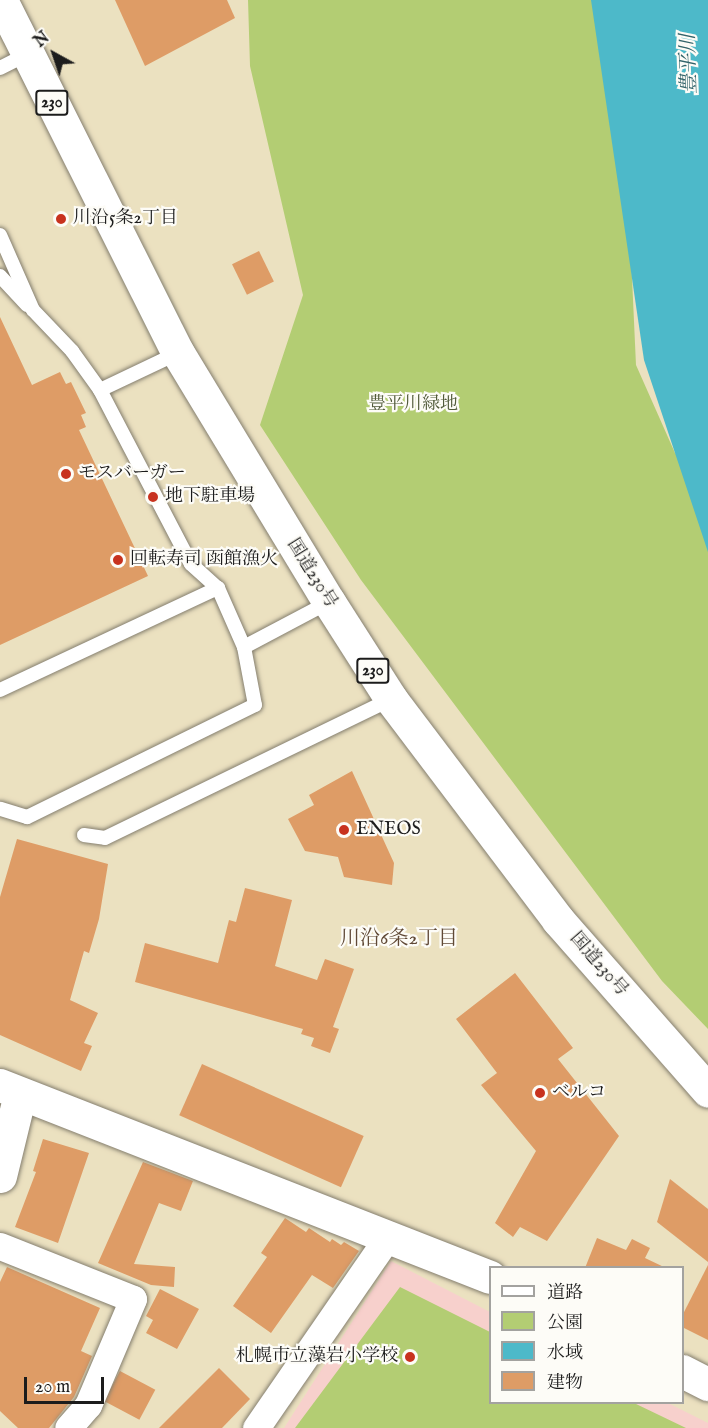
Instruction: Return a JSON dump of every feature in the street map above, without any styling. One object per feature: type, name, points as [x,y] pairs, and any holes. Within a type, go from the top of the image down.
[{"type":"main road","name":"国道230号","points":[[1,0],[14,61],[178,353],[328,602],[392,699],[558,920],[708,1091]]},
{"type":"main road","points":[[0,1176],[10,1090],[389,1235],[489,1277]]},
{"type":"main road","points":[[684,1372],[708,1384]]},
{"type":"street","points":[[256,1428],[389,1235]]},
{"type":"street","points":[[0,1246],[133,1299],[88,1405],[68,1428]]},
{"type":"lane","points":[[0,235],[33,310]]},
{"type":"lane","points":[[0,276],[72,351],[100,390],[191,564],[218,588],[244,647],[255,705],[27,817],[0,809]]},
{"type":"lane","points":[[100,390],[178,353]]},
{"type":"lane","points":[[0,690],[218,588]]},
{"type":"lane","points":[[244,647],[328,602]]},
{"type":"lane","points":[[84,835],[105,838],[392,699]]},
{"type":"shaded area","name":"札幌市立藻岩小学校","points":[[391,1261],[489,1311],[489,1404],[670,1404],[708,1423],[708,1428],[284,1428]]},
{"type":"green space","name":"豊平川緑地","points":[[248,0],[593,0],[627,168],[636,365],[675,453],[708,496],[708,1029],[662,981],[361,580],[260,425],[303,295],[250,66]]},
{"type":"green space","name":"札幌市立藻岩小学校","points":[[400,1287],[489,1332],[489,1404],[636,1404],[686,1428],[295,1428]]},
{"type":"water","name":"豊平川","points":[[591,0],[708,0],[708,552],[644,360]]},
{"type":"building","points":[[115,0],[227,0],[235,18],[145,66]]},
{"type":"building","points":[[259,251],[274,282],[247,295],[232,264]]},
{"type":"building","points":[[0,317],[32,385],[60,372],[66,384],[71,382],[86,413],[81,415],[86,427],[79,430],[148,576],[0,645]]},
{"type":"building","points":[[352,771],[394,863],[392,885],[344,877],[338,857],[305,851],[288,819],[314,805],[309,795]]},
{"type":"building","points":[[17,839],[108,864],[99,919],[89,953],[84,951],[70,1000],[98,1013],[84,1043],[92,1046],[81,1071],[0,1035],[0,897]]},
{"type":"building","points":[[245,888],[292,900],[275,966],[317,980],[325,959],[354,969],[333,1027],[339,1029],[330,1053],[311,1046],[314,1038],[301,1034],[303,1029],[135,982],[145,943],[218,963],[229,920],[236,922]]},
{"type":"building","points":[[515,973],[573,1048],[558,1059],[619,1136],[547,1241],[520,1227],[513,1237],[495,1223],[536,1151],[481,1085],[497,1073],[456,1019]]},
{"type":"building","points":[[202,1064],[364,1136],[341,1187],[179,1115]]},
{"type":"building","points":[[43,1139],[89,1153],[58,1243],[15,1227],[36,1172],[33,1171]]},
{"type":"building","points":[[143,1162],[193,1181],[181,1211],[159,1203],[134,1264],[175,1267],[174,1287],[151,1285],[98,1263]]},
{"type":"building","points":[[670,1179],[708,1209],[708,1262],[657,1222]]},
{"type":"building","points":[[285,1218],[306,1232],[309,1228],[330,1242],[332,1239],[341,1245],[344,1242],[359,1251],[333,1288],[312,1275],[271,1333],[233,1306],[267,1257],[261,1253]]},
{"type":"building","points":[[597,1238],[626,1250],[632,1239],[650,1248],[645,1258],[662,1266],[586,1266]]},
{"type":"building","points":[[708,1265],[708,1340],[684,1328],[684,1312]]},
{"type":"building","points":[[7,1267],[100,1308],[81,1351],[92,1356],[74,1397],[49,1428],[18,1428],[0,1411],[0,1282]]},
{"type":"building","points":[[160,1289],[199,1309],[177,1349],[146,1333],[153,1320],[146,1316]]},
{"type":"building","points":[[219,1368],[250,1399],[222,1428],[159,1428]]},
{"type":"building","points":[[120,1371],[155,1390],[139,1420],[104,1401]]},
{"type":"place","name":"川沿5条2丁目","points":[[61,219]]},
{"type":"place","name":"モスバーガー","points":[[66,474]]},
{"type":"place","name":"地下駐車場","points":[[153,497]]},
{"type":"place","name":"回転寿司 函館漁火","points":[[118,560]]},
{"type":"place","name":"ENEOS","points":[[344,830]]},
{"type":"place","name":"ベルコ","points":[[540,1093]]},
{"type":"place","name":"札幌市立藻岩小学校","points":[[410,1357]]},
{"type":"district","name":"川沿6条2丁目","points":[[399,938]]}]
